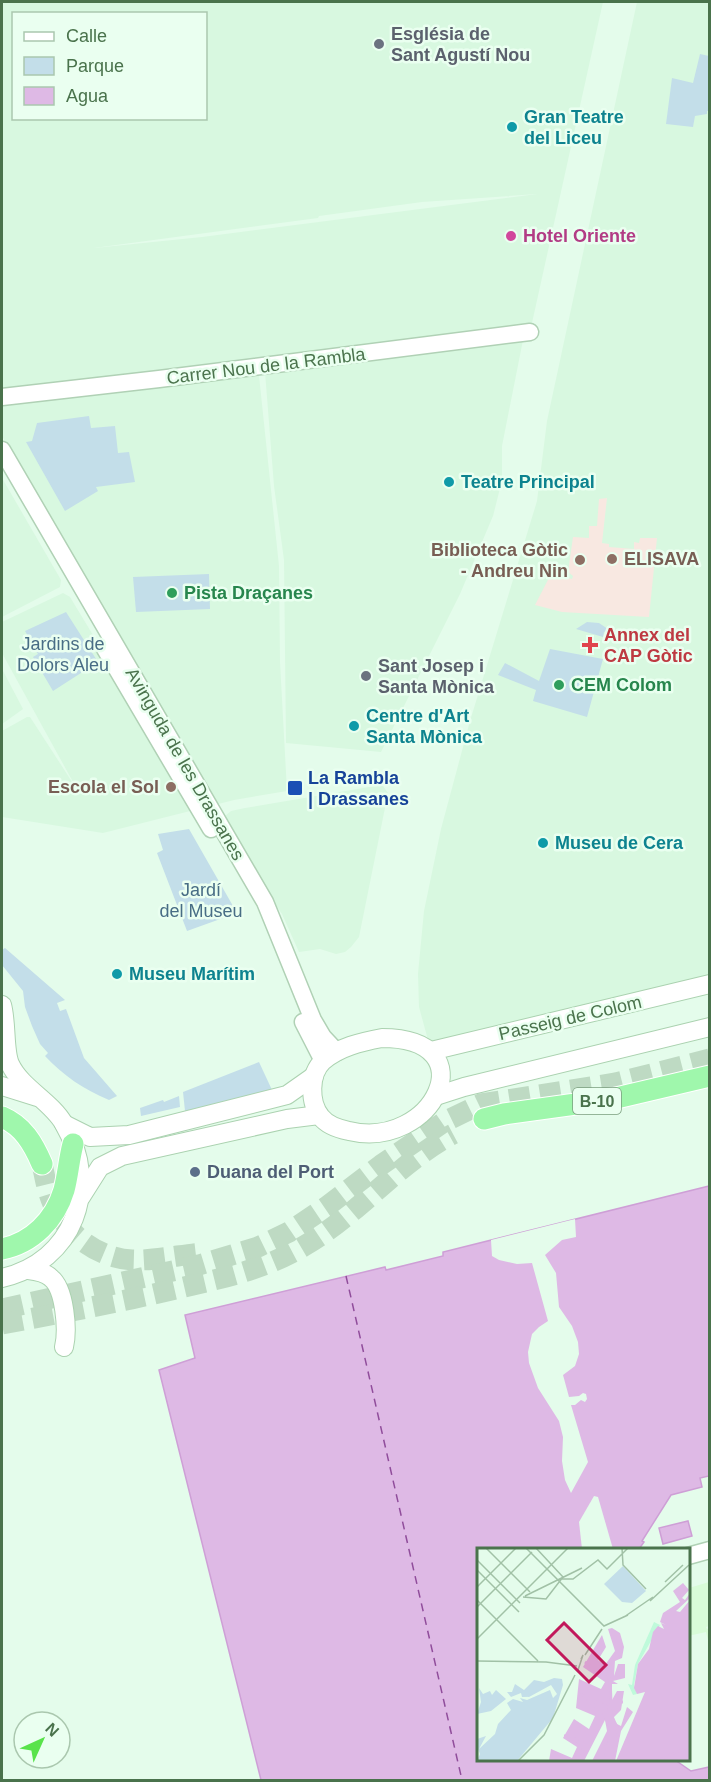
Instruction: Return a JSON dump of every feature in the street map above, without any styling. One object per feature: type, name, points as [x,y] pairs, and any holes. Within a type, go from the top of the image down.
[{"type":"highway","name":"B-10","points":[[484,1119],[504,1114],[612,1099],[710,1076]]},
{"type":"highway","points":[[2,1117],[13,1122],[26,1134],[37,1150],[42,1164]]},
{"type":"highway","points":[[2,1248],[14,1246],[26,1240],[50,1218],[62,1195],[73,1144]]},
{"type":"main road","name":"Passeig de Colom","points":[[431,1051],[710,984]]},
{"type":"main road","points":[[2,1005],[10,1065],[64,1124],[79,1166],[81,1198]]},
{"type":"main road","points":[[436,1096],[464,1087],[710,1027]]},
{"type":"main road","points":[[64,1124],[90,1137],[129,1135],[287,1095],[300,1088],[325,1063],[345,1048],[382,1038],[404,1039],[431,1051],[441,1071],[440,1089],[425,1110],[400,1128],[384,1132],[355,1133],[333,1126],[320,1116],[314,1098],[325,1063]]},
{"type":"main road","points":[[2,1086],[42,1099]]},
{"type":"main road","points":[[2,1278],[28,1270],[47,1257],[65,1236],[81,1198],[100,1167],[123,1156],[287,1119],[320,1116]]},
{"type":"main road","points":[[28,1270],[43,1273],[55,1283],[67,1327],[64,1347]]},
{"type":"street","name":"Carrer Nou de la Rambla","points":[[2,397],[530,332]]},
{"type":"street","name":"Avinguda de les Drassanes","points":[[2,450],[265,902],[313,1020],[323,1037],[325,1063]]},
{"type":"street","name":"Avinguda de les Drassanes","points":[[2,472],[198,809],[243,881],[270,935],[304,1024],[325,1063]]},
{"type":"street","points":[[690,1555],[710,1550]]},
{"type":"shaded area","points":[[2,2],[603,2],[530,332],[258,366],[279,566],[280,662],[287,791],[210,806],[2,436]],"holes":[[[537,194],[202,237],[94,248],[422,202]]]},
{"type":"shaded area","points":[[637,2],[709,2],[709,984],[431,1051],[419,1007],[418,974],[424,911],[441,829],[470,721],[537,501],[547,421]]},
{"type":"shaded area","points":[[523,340],[502,446],[502,480],[493,516],[460,594],[381,752],[286,743],[284,560],[274,486],[265,372]]},
{"type":"shaded area","points":[[2,478],[61,580],[60,587],[2,617]]},
{"type":"shaded area","name":"ELISAVA","points":[[607,498],[602,543],[609,544],[609,547],[634,549],[634,542],[639,543],[640,538],[657,538],[649,617],[562,612],[535,605],[551,574],[572,579],[573,576],[568,572],[573,537],[589,538],[589,526],[597,526],[599,499]]},
{"type":"shaded area","points":[[63,593],[70,597],[198,809],[103,833],[2,817],[2,731],[27,717],[30,717],[78,791],[2,653],[2,622]]},
{"type":"shaded area","points":[[2,669],[23,709],[2,724]]},
{"type":"shaded area","points":[[383,786],[388,793],[359,937],[345,952],[336,954],[320,949],[299,952],[282,914],[224,820],[225,816],[231,811],[245,808]]},
{"type":"shaded area","points":[[709,1582],[709,1626],[706,1627],[709,1628],[709,1644],[706,1632],[690,1636],[690,1588]]},
{"type":"green space","points":[[700,54],[709,56],[709,111],[707,114],[695,116],[693,127],[666,124],[672,78],[693,83]]},
{"type":"green space","points":[[89,416],[91,428],[115,426],[118,453],[129,452],[135,482],[96,487],[98,491],[65,511],[26,442],[32,441],[37,423]]},
{"type":"green space","name":"Pista Draçanes","points":[[209,574],[210,609],[136,612],[133,577]]},
{"type":"green space","name":"Jardins de Dolors Aleu","points":[[66,612],[98,662],[53,691],[33,657],[38,654],[25,631]]},
{"type":"green space","points":[[587,622],[599,623],[608,629],[604,632],[603,637],[576,629]]},
{"type":"green space","name":"CEM Colom","points":[[550,649],[603,659],[587,717],[533,701],[536,690],[498,675],[505,663],[539,681]]},
{"type":"green space","name":"Jardí del Museu","points":[[189,829],[237,913],[187,931],[157,853],[163,850],[158,834]]},
{"type":"green space","points":[[5,948],[65,1000],[57,1003],[60,1011],[66,1009],[84,1058],[117,1096],[109,1100],[91,1091],[59,1070],[45,1056],[48,1053],[40,1044],[32,1026],[25,1007],[23,991],[2,965],[2,950]]},
{"type":"green space","points":[[259,1062],[272,1090],[185,1111],[183,1092]]},
{"type":"green space","points":[[179,1096],[180,1107],[141,1116],[140,1108]]},
{"type":"water","points":[[709,1186],[709,1476],[700,1478],[702,1487],[671,1495],[640,1548],[477,1548],[477,1761],[676,1761],[691,1771],[709,1767],[709,1780],[261,1780],[159,1370],[195,1358],[185,1315],[385,1267],[386,1270],[443,1256],[443,1252]]},
{"type":"water","points":[[688,1521],[692,1536],[663,1544],[659,1528]]},
{"type":"pier","points":[[575,1219],[576,1237],[562,1240],[545,1255],[556,1273],[559,1307],[572,1326],[578,1342],[579,1354],[575,1366],[563,1375],[569,1397],[583,1393],[586,1394],[587,1399],[585,1402],[581,1400],[571,1405],[588,1462],[571,1493],[565,1480],[562,1461],[563,1437],[559,1421],[538,1388],[529,1363],[528,1352],[532,1334],[548,1321],[532,1263],[517,1264],[499,1260],[492,1256],[491,1240]]},
{"type":"pier","points":[[594,1496],[598,1497],[613,1548],[582,1548],[579,1522]]},
{"type":"ferry route","points":[[346,1276],[462,1780]]},
{"type":"tunnel","points":[[2,1309],[199,1265],[258,1247],[289,1232],[444,1122],[481,1104],[616,1083],[710,1059]]},
{"type":"tunnel","points":[[2,1324],[180,1288],[244,1272],[275,1261],[324,1233],[414,1159],[453,1134]]},
{"type":"tunnel","points":[[42,1164],[49,1194],[59,1215],[75,1235],[96,1250],[107,1255],[132,1260],[201,1253]]},
{"type":"place","name":"Església de Sant Agustí Nou","points":[[379,44]]},
{"type":"place","name":"Gran Teatre del Liceu","points":[[512,127]]},
{"type":"place","name":"Hotel Oriente","points":[[511,236]]},
{"type":"place","name":"Teatre Principal","points":[[449,482]]},
{"type":"place","name":"ELISAVA","points":[[612,559]]},
{"type":"place","name":"Biblioteca Gòtic - Andreu Nin","points":[[580,560]]},
{"type":"place","name":"Pista Draçanes","points":[[172,593]]},
{"type":"place","name":"Annex del CAP Gòtic","points":[[590,645]]},
{"type":"place","name":"Sant Josep i Santa Mònica","points":[[366,676]]},
{"type":"place","name":"CEM Colom","points":[[559,685]]},
{"type":"place","name":"Centre d'Art Santa Mònica","points":[[354,726]]},
{"type":"place","name":"Escola el Sol","points":[[171,787]]},
{"type":"place","name":"La Rambla | Drassanes","points":[[295,788]]},
{"type":"place","name":"Museu de Cera","points":[[543,843]]},
{"type":"place","name":"Museu Marítim","points":[[117,974]]},
{"type":"place","name":"Duana del Port","points":[[195,1172]]}]
